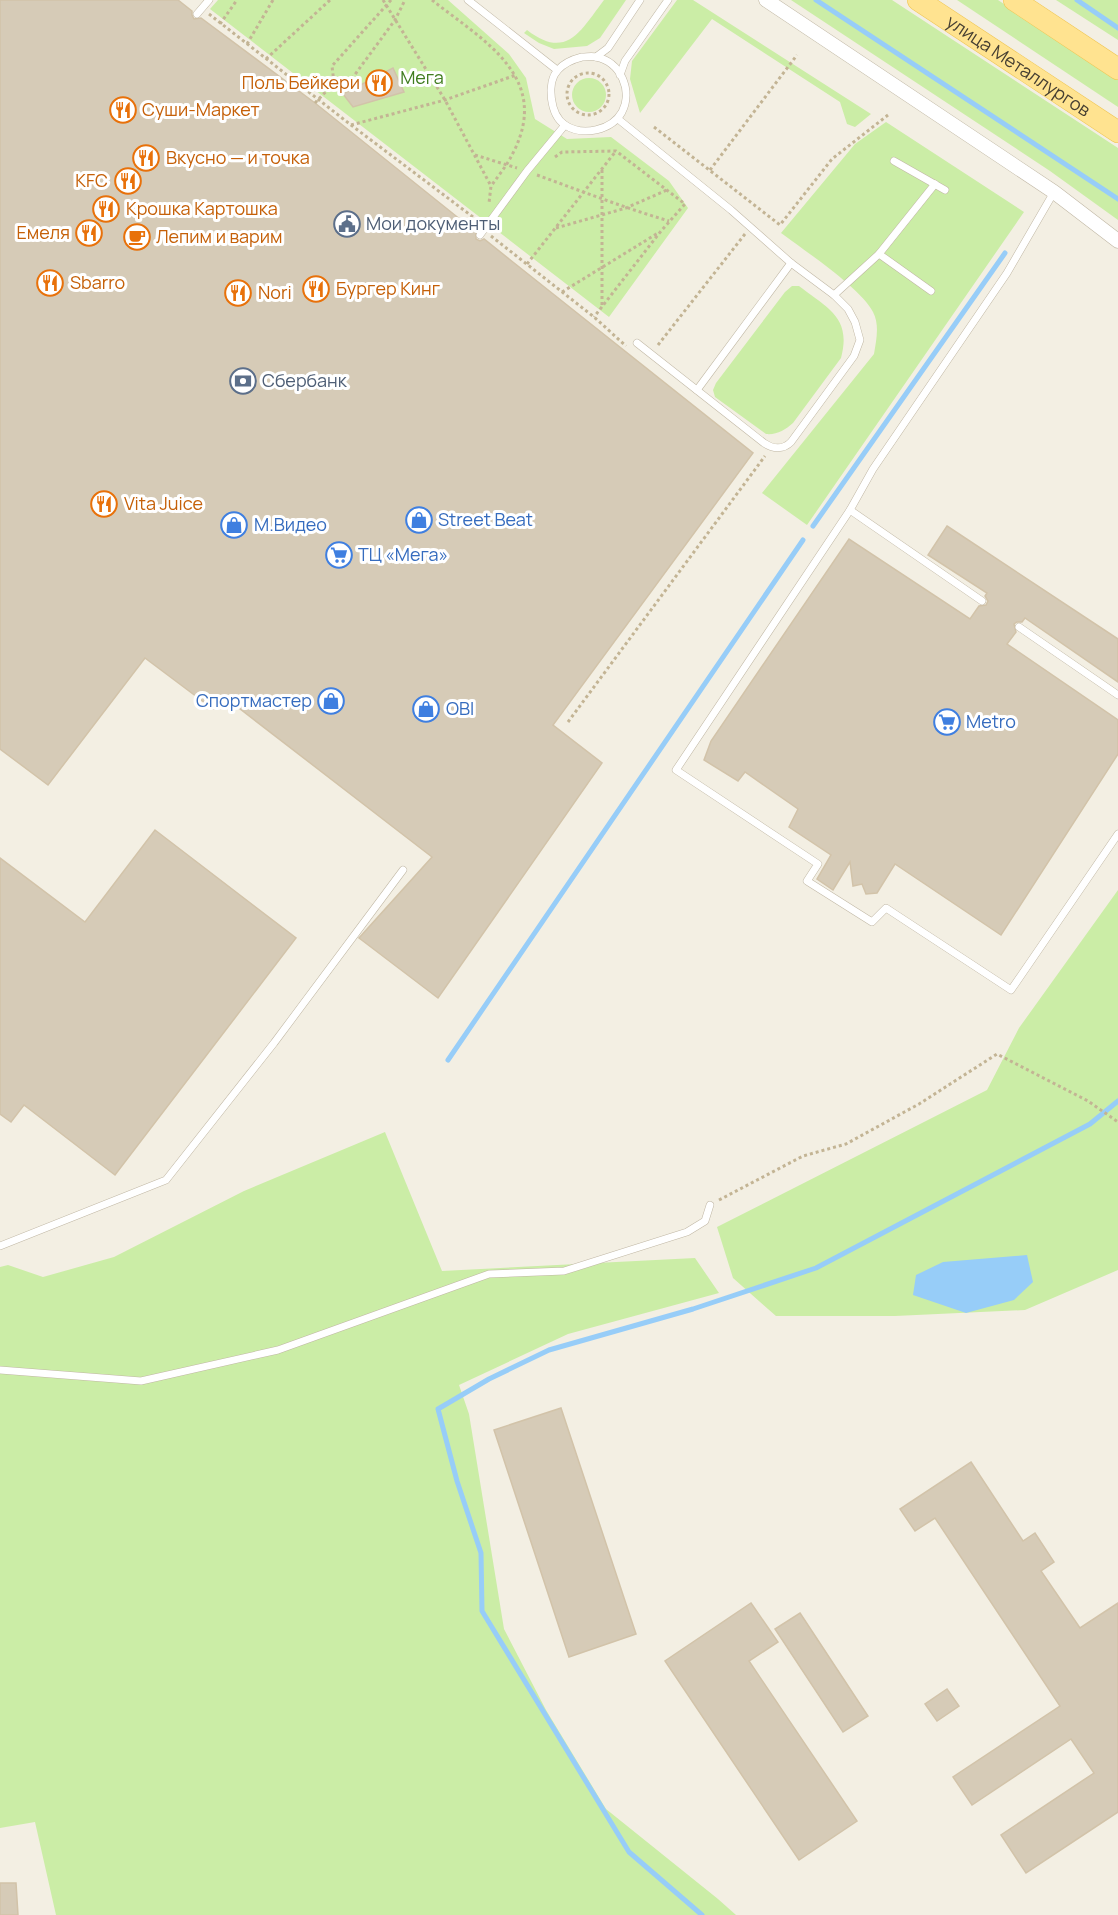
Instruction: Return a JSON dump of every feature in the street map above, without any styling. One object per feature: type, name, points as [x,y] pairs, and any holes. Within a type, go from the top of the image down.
[{"type":"main road","name":"улица Металлургов","points":[[918,0],[1118,132]]},
{"type":"main road","points":[[1014,0],[1118,69]]},
{"type":"street","points":[[766,0],[1054,192],[1118,241]]},
{"type":"lane","points":[[199,11],[209,0]]},
{"type":"lane","points":[[468,0],[557,70]]},
{"type":"lane","points":[[596,57],[608,48],[640,0]]},
{"type":"lane","points":[[620,75],[625,61],[668,0]]},
{"type":"lane","points":[[596,57],[610,64],[620,75],[626,87],[627,102],[618,119],[608,126],[586,131],[565,125],[556,115],[551,90],[552,80],[557,70],[571,60],[596,57]]},
{"type":"lane","points":[[618,119],[834,295],[848,309],[855,322],[860,340],[854,356],[791,442],[784,447],[767,445],[637,343]]},
{"type":"lane","points":[[480,235],[527,171],[565,125]]},
{"type":"lane","points":[[894,161],[945,190]]},
{"type":"lane","points":[[834,295],[879,254],[935,184]]},
{"type":"lane","points":[[1054,192],[1007,273],[873,469],[850,510],[676,770],[818,864],[807,881],[872,922],[886,908],[1011,990],[1118,834]]},
{"type":"lane","points":[[879,254],[931,291]]},
{"type":"lane","points":[[697,390],[792,263]]},
{"type":"lane","points":[[850,510],[982,601]]},
{"type":"lane","points":[[1019,627],[1118,695]]},
{"type":"lane","points":[[0,1246],[166,1180],[274,1043],[403,870]]},
{"type":"lane","points":[[0,1370],[141,1380],[278,1350],[489,1274],[564,1271],[687,1232],[705,1221],[710,1205]]},
{"type":"path","points":[[220,24],[237,0]]},
{"type":"path","points":[[247,45],[273,0]]},
{"type":"path","points":[[266,59],[330,0]]},
{"type":"path","points":[[383,0],[445,100],[491,186]]},
{"type":"path","points":[[315,104],[334,83],[332,66],[391,0]]},
{"type":"path","points":[[334,83],[348,84],[395,20],[405,0]]},
{"type":"path","points":[[432,0],[502,55],[516,75],[525,113],[514,153],[491,186],[486,227]]},
{"type":"path","points":[[199,11],[220,24],[486,227],[492,237],[594,317],[625,345],[622,348]]},
{"type":"path","points":[[710,170],[797,56]]},
{"type":"path","points":[[582,73],[592,73],[601,77],[610,93],[608,103],[602,111],[593,115],[575,112],[568,104],[566,95],[568,85],[582,73]]},
{"type":"path","points":[[351,125],[445,100],[516,75]]},
{"type":"path","points":[[654,127],[780,225],[832,159],[888,115]]},
{"type":"path","points":[[527,264],[616,151]]},
{"type":"path","points":[[553,159],[562,152],[616,151],[685,204],[594,317]]},
{"type":"path","points":[[473,154],[669,221]]},
{"type":"path","points":[[539,176],[546,167]]},
{"type":"path","points":[[602,168],[602,306]]},
{"type":"path","points":[[555,228],[626,208],[667,190]]},
{"type":"path","points":[[651,354],[762,212]]},
{"type":"path","points":[[492,237],[499,228]]},
{"type":"path","points":[[562,292],[661,231]]},
{"type":"path","points":[[568,722],[766,456]]},
{"type":"path","points":[[710,1205],[802,1156],[846,1144],[919,1104],[997,1054],[1088,1101],[1118,1122]]},
{"type":"green space","name":"Мега","points":[[218,0],[448,0],[509,54],[526,78],[535,119],[567,139],[611,137],[669,181],[688,208],[609,317],[210,9]]},
{"type":"green space","points":[[604,0],[626,0],[600,38],[587,46],[554,49],[524,33],[527,30],[553,43],[563,42],[580,31]]},
{"type":"green space","points":[[677,0],[693,0],[871,114],[855,127],[847,124],[840,102],[712,19],[640,113],[630,79],[632,61]]},
{"type":"green space","points":[[791,0],[892,0],[1118,148],[1118,220],[1050,171]]},
{"type":"green space","points":[[957,0],[998,0],[1118,80],[1118,107]]},
{"type":"green space","points":[[1056,0],[1118,0],[1118,40]]},
{"type":"green space","points":[[589,78],[601,83],[606,95],[601,107],[589,112],[577,107],[572,95],[577,83]]},
{"type":"green space","points":[[886,122],[1024,212],[807,525],[762,493],[874,354],[877,328],[873,312],[857,292],[832,270],[781,233],[855,144]]},
{"type":"green space","points":[[792,286],[799,286],[835,315],[840,323],[844,344],[841,358],[793,423],[781,432],[766,434],[715,397],[713,390],[785,292]]},
{"type":"green space","points":[[1118,890],[1118,1270],[1025,1310],[895,1316],[776,1316],[733,1278],[717,1227],[987,1090],[1019,1028]]},
{"type":"green space","points":[[385,1132],[442,1271],[695,1258],[719,1293],[568,1334],[459,1385],[469,1414],[504,1629],[546,1710],[606,1809],[736,1915],[56,1915],[35,1822],[0,1828],[0,1267],[8,1265],[43,1277],[114,1257],[244,1191]]},
{"type":"water","points":[[1027,1255],[1033,1282],[1014,1300],[966,1313],[913,1295],[916,1275],[943,1262]]},
{"type":"building","name":"ТЦ «Мега»","points":[[0,0],[178,0],[192,11],[194,19],[201,18],[315,103],[476,232],[476,239],[480,241],[484,239],[753,453],[553,725],[602,763],[438,998],[359,938],[432,857],[222,695],[213,709],[145,658],[48,785],[0,749]]},
{"type":"building","points":[[393,68],[404,92],[353,107],[343,94]]},
{"type":"building","points":[[947,526],[1118,639],[1118,682],[1025,618],[1022,622],[1014,624],[1016,632],[1007,644],[1118,720],[1118,754],[1001,935],[895,864],[877,893],[866,894],[862,884],[853,886],[850,862],[833,890],[817,879],[831,855],[789,827],[798,809],[745,772],[738,781],[704,760],[711,741],[849,539],[970,619],[979,606],[986,605],[987,593],[928,555]]},
{"type":"building","points":[[155,830],[296,938],[115,1175],[24,1105],[11,1122],[0,1114],[0,858],[85,922]]},
{"type":"building","points":[[561,1408],[636,1634],[569,1657],[494,1430]]},
{"type":"building","points":[[971,1462],[1023,1541],[1035,1533],[1054,1562],[1041,1571],[1080,1628],[1118,1603],[1118,1812],[1026,1873],[1001,1835],[1094,1773],[1071,1739],[972,1805],[953,1777],[1060,1706],[935,1518],[915,1531],[900,1509]]},
{"type":"building","points":[[751,1603],[778,1642],[749,1661],[857,1821],[799,1860],[665,1661]]},
{"type":"building","points":[[800,1613],[868,1716],[843,1732],[775,1629]]},
{"type":"building","points":[[947,1689],[959,1706],[937,1721],[925,1704]]},
{"type":"building","points":[[0,1883],[16,1883],[18,1915],[0,1915]]},
{"type":"waterway","points":[[816,0],[1118,199]]},
{"type":"waterway","points":[[1077,0],[1118,28]]},
{"type":"waterway","points":[[813,526],[1005,253]]},
{"type":"waterway","points":[[448,1060],[803,540]]},
{"type":"waterway","points":[[702,1915],[629,1852],[482,1611],[481,1553],[457,1481],[438,1409],[489,1379],[549,1350],[693,1309],[816,1268],[1090,1124],[1118,1101]]},
{"type":"place","name":"Поль Бейкери","points":[[379,83]]},
{"type":"place","name":"Суши-Маркет","points":[[123,110]]},
{"type":"place","name":"Вкусно — и точка","points":[[146,158]]},
{"type":"place","name":"KFC","points":[[128,181]]},
{"type":"place","name":"Крошка Картошка","points":[[106,209]]},
{"type":"place","name":"Мои документы","points":[[347,224]]},
{"type":"place","name":"Емеля","points":[[89,233]]},
{"type":"place","name":"Лепим и варим","points":[[137,237]]},
{"type":"place","name":"Sbarro","points":[[50,283]]},
{"type":"place","name":"Бургер Кинг","points":[[316,289]]},
{"type":"place","name":"Nori","points":[[238,293]]},
{"type":"place","name":"Сбербанк","points":[[243,381]]},
{"type":"place","name":"Vita Juice","points":[[104,504]]},
{"type":"place","name":"Street Beat","points":[[419,520]]},
{"type":"place","name":"М.Видео","points":[[234,525]]},
{"type":"place","name":"ТЦ «Мега»","points":[[339,555]]},
{"type":"place","name":"Спортмастер","points":[[331,701]]},
{"type":"place","name":"OBI","points":[[426,709]]},
{"type":"place","name":"Metro","points":[[947,722]]}]
